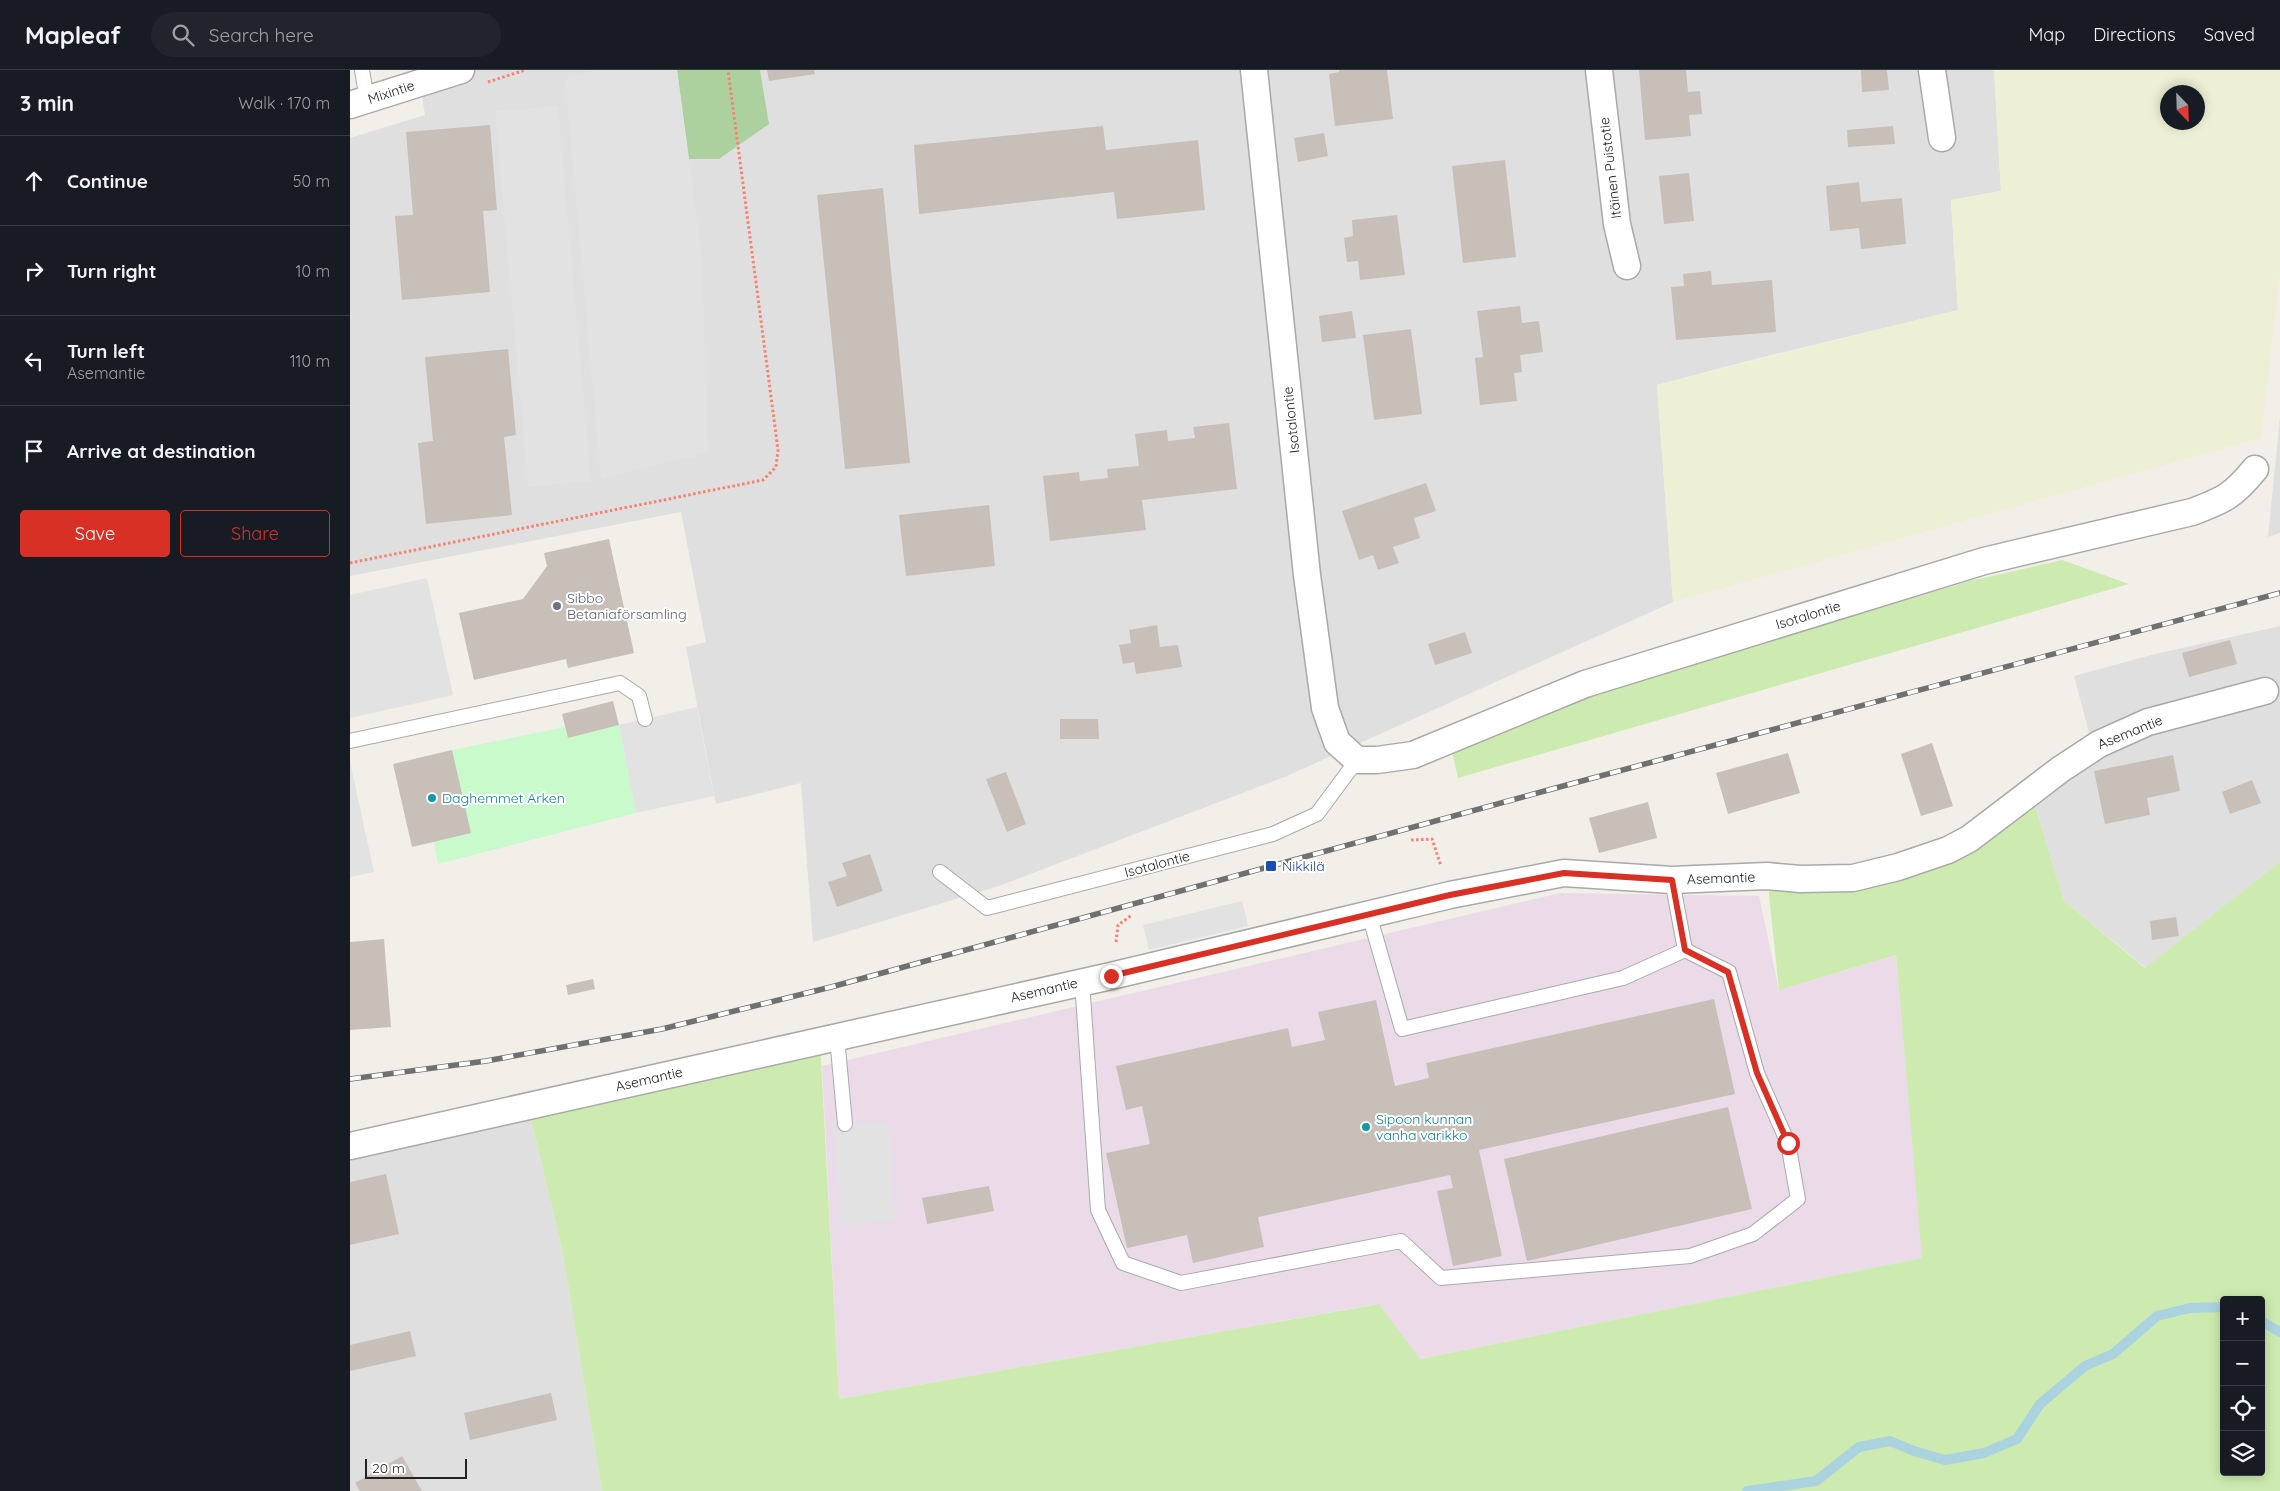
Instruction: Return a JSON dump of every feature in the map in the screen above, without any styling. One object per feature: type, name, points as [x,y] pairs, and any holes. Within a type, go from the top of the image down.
[{"type":"street","name":"Mixintie","points":[[358,102],[461,70]]},
{"type":"street","name":"Isotalontie","points":[[1254,70],[1307,575],[1325,708],[1337,742],[1357,760],[1377,760],[1413,755],[1585,684],[1984,561],[2192,512],[2222,501],[2238,489],[2255,469]]},
{"type":"street","name":"Itäinen Puistotie","points":[[1599,70],[1617,224],[1627,266]]},
{"type":"street","points":[[1932,70],[1942,138]]},
{"type":"street","name":"Asemantie","points":[[350,1146],[1082,982],[1450,895],[1564,873],[1672,880],[1767,876],[1853,878],[1906,864],[1948,850],[1970,839],[2061,769],[2099,744],[2148,722],[2265,692]]},
{"type":"lane","points":[[358,102],[362,70]]},
{"type":"lane","points":[[350,741],[620,683],[639,696],[645,719]]},
{"type":"lane","name":"Isotalontie","points":[[940,872],[987,908],[1273,834],[1317,814],[1357,760]]},
{"type":"lane","points":[[1672,880],[1685,950]]},
{"type":"lane","points":[[1369,914],[1402,1029],[1623,978],[1685,950]]},
{"type":"lane","points":[[1082,982],[1098,1210],[1124,1263],[1181,1282],[1401,1241],[1441,1278],[1690,1256],[1753,1234],[1798,1199],[1788,1143],[1757,1073],[1728,972],[1685,950]]},
{"type":"lane","points":[[837,1037],[845,1124]]},
{"type":"path","points":[[350,563],[763,480],[776,467],[778,450],[728,70]]},
{"type":"path","points":[[1411,840],[1432,839],[1450,895]]},
{"type":"shaded area","points":[[418,70],[1994,70],[2001,191],[1951,200],[1958,310],[1751,360],[1657,385],[1673,602],[1287,776],[999,886],[813,942],[801,783],[716,804],[686,647],[706,642],[681,512],[350,576],[350,138],[425,115]]},
{"type":"shaded area","points":[[592,70],[677,70],[702,257],[708,453],[601,479],[565,79]]},
{"type":"shaded area","points":[[558,106],[591,481],[528,487],[495,111]]},
{"type":"shaded area","points":[[2280,417],[2280,533],[2268,537]]},
{"type":"shaded area","points":[[427,578],[453,695],[350,718],[350,595]]},
{"type":"shaded area","points":[[2280,626],[2280,862],[2146,968],[2064,901],[2031,792],[2097,763],[2074,676],[2151,655]]},
{"type":"shaded area","points":[[697,707],[714,796],[636,813],[619,725]]},
{"type":"shaded area","points":[[350,762],[374,872],[350,877]]},
{"type":"shaded area","points":[[1560,893],[1759,896],[1779,990],[1896,955],[1923,1258],[1420,1359],[1378,1304],[839,1399],[822,1066]]},
{"type":"shaded area","points":[[1242,901],[1248,926],[1149,950],[1143,925]]},
{"type":"shaded area","points":[[528,1107],[563,1254],[602,1491],[350,1491],[350,1162],[359,1157]]},
{"type":"shaded area","points":[[889,1122],[895,1220],[842,1226],[833,1125]]},
{"type":"green space","points":[[677,70],[760,70],[769,124],[719,159],[689,159]]},
{"type":"green space","points":[[1994,70],[2280,70],[2280,275],[2261,438],[1673,602],[1657,385],[1958,310],[1951,200],[2001,191]]},
{"type":"green space","points":[[2062,560],[2129,584],[1458,778],[1452,752],[1593,693],[1970,581]]},
{"type":"green space","points":[[619,725],[636,813],[438,864],[434,842],[452,750],[565,727],[568,738]]},
{"type":"green space","points":[[2031,792],[2064,901],[2145,968],[2280,862],[2280,1491],[602,1491],[563,1254],[528,1107],[820,1041],[839,1399],[1379,1304],[1420,1359],[1922,1258],[1896,955],[1779,990],[1767,876],[1898,867]]},
{"type":"building","points":[[767,70],[814,70],[815,74],[769,81]]},
{"type":"building","points":[[1339,70],[1387,70],[1393,119],[1335,126],[1329,74],[1339,72]]},
{"type":"building","points":[[1639,70],[1686,70],[1688,92],[1700,91],[1702,114],[1689,115],[1691,136],[1645,140]]},
{"type":"building","points":[[1861,70],[1887,70],[1889,90],[1862,92]]},
{"type":"building","points":[[490,125],[497,210],[483,211],[490,292],[402,300],[395,216],[413,215],[406,132]]},
{"type":"building","points":[[1103,126],[1106,150],[1198,140],[1205,210],[1117,219],[1114,192],[919,214],[914,145]]},
{"type":"building","points":[[1893,126],[1895,144],[1848,147],[1847,130]]},
{"type":"building","points":[[1324,133],[1328,156],[1298,162],[1294,138]]},
{"type":"building","points":[[1505,160],[1516,257],[1463,263],[1452,166]]},
{"type":"building","points":[[1689,173],[1694,221],[1664,224],[1659,176]]},
{"type":"building","points":[[1859,182],[1861,202],[1902,198],[1906,244],[1861,249],[1859,228],[1830,231],[1826,186]]},
{"type":"building","points":[[883,188],[910,463],[845,469],[817,195]]},
{"type":"building","points":[[1397,215],[1405,275],[1360,280],[1358,261],[1347,262],[1344,238],[1353,236],[1352,220]]},
{"type":"building","points":[[1711,271],[1712,285],[1772,280],[1776,332],[1676,340],[1671,287],[1684,286],[1683,274]]},
{"type":"building","points":[[1520,306],[1522,323],[1539,321],[1543,352],[1520,355],[1522,372],[1514,373],[1517,401],[1480,405],[1475,358],[1483,357],[1477,311]]},
{"type":"building","points":[[1352,311],[1356,338],[1322,342],[1319,316]]},
{"type":"building","points":[[1411,329],[1422,414],[1374,420],[1363,335]]},
{"type":"building","points":[[508,349],[516,435],[504,437],[512,515],[426,524],[418,443],[433,441],[425,357]]},
{"type":"building","points":[[1229,423],[1237,489],[1142,500],[1146,530],[1050,541],[1043,476],[1079,472],[1080,481],[1108,478],[1107,469],[1139,466],[1135,434],[1167,430],[1168,441],[1195,438],[1193,427]]},
{"type":"building","points":[[1426,483],[1436,511],[1414,518],[1420,538],[1393,547],[1399,563],[1378,570],[1373,555],[1359,560],[1342,511]]},
{"type":"building","points":[[989,505],[995,566],[906,576],[899,515]]},
{"type":"building","name":"Sibbo Betaniaförsamling","points":[[609,539],[634,653],[568,668],[566,659],[474,680],[459,613],[523,599],[547,566],[544,553]]},
{"type":"building","points":[[1157,625],[1160,647],[1178,645],[1182,667],[1136,674],[1134,662],[1123,664],[1119,645],[1131,643],[1129,630]]},
{"type":"building","points":[[1465,632],[1472,653],[1435,665],[1428,644]]},
{"type":"building","points":[[2230,640],[2237,664],[2189,677],[2182,653]]},
{"type":"building","points":[[613,701],[619,725],[568,738],[562,714]]},
{"type":"building","points":[[1060,719],[1098,719],[1099,739],[1060,739]]},
{"type":"building","points":[[1932,743],[1953,806],[1921,816],[1901,754]]},
{"type":"building","name":"Daghemmet Arken","points":[[452,750],[471,833],[412,847],[393,764]]},
{"type":"building","points":[[1788,753],[1800,793],[1728,814],[1716,773]]},
{"type":"building","points":[[2173,755],[2180,791],[2147,798],[2150,815],[2105,824],[2094,771]]},
{"type":"building","points":[[1006,772],[1026,824],[1007,832],[986,779]]},
{"type":"building","points":[[2252,780],[2261,803],[2230,814],[2222,792]]},
{"type":"building","points":[[1648,802],[1657,838],[1599,853],[1589,818]]},
{"type":"building","points":[[870,854],[883,891],[837,907],[828,882],[847,876],[842,863]]},
{"type":"building","points":[[2176,917],[2179,936],[2152,940],[2150,921]]},
{"type":"building","points":[[384,939],[391,1027],[350,1030],[350,942]]},
{"type":"building","points":[[593,979],[595,989],[568,995],[566,985]]},
{"type":"building","name":"Sipoon kunnan vanha varikko","points":[[1714,999],[1735,1094],[1479,1150],[1502,1256],[1453,1266],[1437,1191],[1453,1188],[1450,1175],[1258,1217],[1264,1247],[1193,1263],[1187,1235],[1127,1248],[1106,1153],[1150,1144],[1142,1106],[1126,1110],[1116,1066],[1288,1028],[1292,1047],[1325,1040],[1318,1012],[1376,1000],[1395,1086],[1429,1078],[1426,1063]]},
{"type":"building","points":[[1728,1107],[1752,1209],[1527,1261],[1504,1159]]},
{"type":"building","points":[[386,1174],[399,1234],[350,1245],[350,1182]]},
{"type":"building","points":[[989,1186],[994,1211],[927,1224],[922,1198]]},
{"type":"building","points":[[410,1331],[416,1356],[350,1371],[350,1345]]},
{"type":"building","points":[[551,1393],[557,1420],[470,1440],[464,1413]]},
{"type":"building","points":[[402,1456],[422,1491],[360,1491],[355,1483]]},
{"type":"waterway","points":[[1747,1491],[1816,1481],[1859,1447],[1890,1441],[1914,1451],[1945,1460],[1984,1453],[2017,1439],[2040,1404],[2085,1366],[2113,1354],[2157,1316],[2190,1308],[2220,1307]]},
{"type":"waterway","points":[[2265,1323],[2280,1332]]},
{"type":"railway","points":[[350,1079],[486,1061],[662,1029],[831,987],[1552,789],[2280,593]]},
{"type":"place","name":"Sibbo Betaniaförsamling","points":[[557,606]]},
{"type":"place","name":"Daghemmet Arken","points":[[432,798]]},
{"type":"place","name":"Nikkilä","points":[[1271,866]]},
{"type":"place","name":"Sipoon kunnan vanha varikko","points":[[1366,1127]]},
{"type":"route","points":[[1111,976],[1450,895],[1564,873],[1672,880],[1685,950],[1728,972],[1757,1073],[1788,1143]]}]
